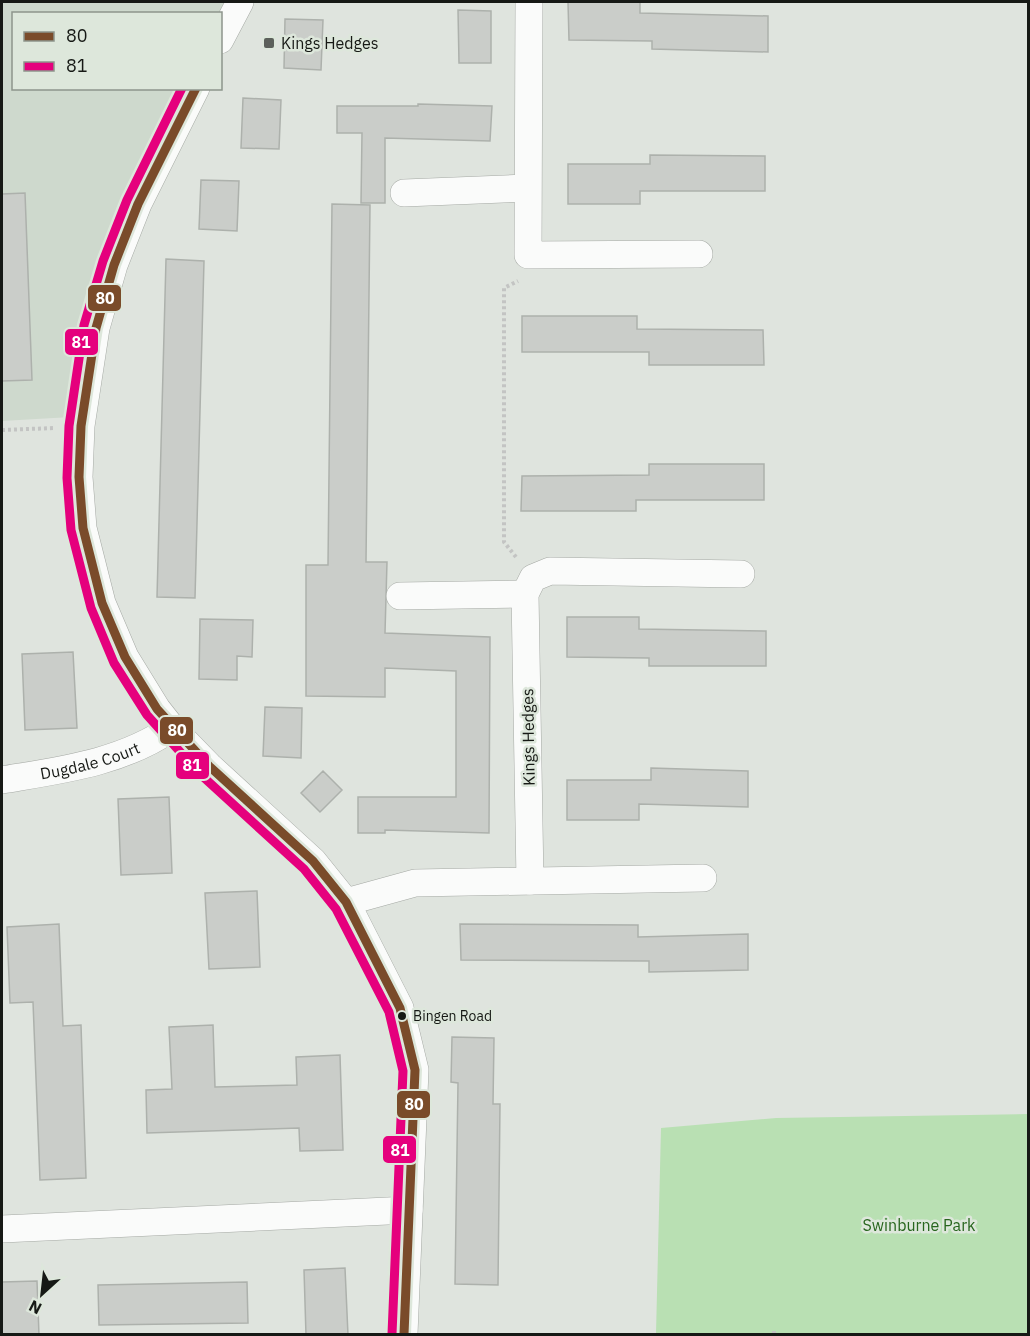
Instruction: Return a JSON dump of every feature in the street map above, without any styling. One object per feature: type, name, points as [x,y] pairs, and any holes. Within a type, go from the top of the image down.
[{"type":"street","points":[[222,36],[240,2]]},
{"type":"street","points":[[530,2],[528,255],[699,254]]},
{"type":"street","points":[[195,90],[138,204],[114,265],[96,328],[81,426],[79,477],[83,528],[102,603],[126,657],[172,728],[208,766],[313,861],[346,902],[400,1008],[415,1070],[404,1335]]},
{"type":"street","points":[[404,193],[527,188]]},
{"type":"street","points":[[400,596],[529,586],[550,571],[741,574]]},
{"type":"street","name":"Kings Hedges","points":[[529,586],[530,881]]},
{"type":"street","name":"Dugdale Court","points":[[2,780],[98,763],[158,738],[172,728]]},
{"type":"street","points":[[346,902],[415,883],[703,878]]},
{"type":"street","points":[[2,1229],[409,1210]]},
{"type":"path","points":[[528,255],[524,278],[504,288],[504,542],[529,586]]},
{"type":"path","points":[[2,430],[81,426]]},
{"type":"shaded area","points":[[2,2],[224,2],[220,12],[12,12],[12,90],[182,90],[135,177],[106,247],[85,317],[74,368],[71,417],[2,421]]},
{"type":"green space","name":"Swinburne Park","points":[[1028,1114],[1028,1334],[656,1334],[661,1128],[776,1118]]},
{"type":"building","points":[[568,2],[640,2],[640,13],[768,16],[768,52],[652,49],[652,41],[569,40]]},
{"type":"building","points":[[458,10],[491,11],[491,63],[459,63]]},
{"type":"building","points":[[285,19],[323,20],[321,70],[284,68]]},
{"type":"building","points":[[243,98],[281,100],[279,149],[241,148]]},
{"type":"building","points":[[418,104],[492,106],[490,141],[385,138],[385,203],[361,203],[362,133],[337,133],[337,106],[418,106]]},
{"type":"building","points":[[650,155],[765,156],[765,191],[640,191],[640,204],[568,204],[568,164],[650,164]]},
{"type":"building","points":[[201,180],[239,181],[237,231],[199,229]]},
{"type":"building","points":[[25,193],[32,380],[2,381],[2,194]]},
{"type":"building","points":[[332,204],[370,205],[366,562],[387,562],[385,633],[490,637],[489,833],[385,830],[385,833],[358,833],[358,797],[456,797],[456,671],[385,668],[385,697],[306,696],[306,565],[328,565]]},
{"type":"building","points":[[166,259],[204,261],[195,598],[157,597]]},
{"type":"building","points":[[522,316],[637,316],[637,329],[763,330],[764,365],[649,365],[649,352],[522,352]]},
{"type":"building","points":[[649,464],[764,464],[764,500],[636,500],[636,511],[521,511],[522,476],[649,475]]},
{"type":"building","points":[[567,617],[639,617],[639,629],[766,631],[766,666],[649,666],[649,658],[567,657]]},
{"type":"building","points":[[200,619],[253,620],[252,657],[237,656],[237,680],[199,679]]},
{"type":"building","points":[[73,652],[77,728],[25,730],[22,654]]},
{"type":"building","points":[[265,707],[302,708],[301,758],[263,756]]},
{"type":"building","points":[[651,768],[748,771],[748,807],[639,804],[639,820],[567,820],[567,780],[651,780]]},
{"type":"building","points":[[323,771],[342,790],[320,812],[301,793]]},
{"type":"building","points":[[169,797],[172,873],[121,875],[118,799]]},
{"type":"building","points":[[257,891],[260,967],[209,969],[205,893]]},
{"type":"building","points":[[59,924],[63,1026],[81,1025],[86,1178],[40,1180],[33,1002],[10,1003],[7,927]]},
{"type":"building","points":[[460,924],[638,925],[638,937],[748,934],[748,970],[649,972],[649,961],[461,960]]},
{"type":"building","points":[[213,1025],[215,1087],[297,1085],[296,1057],[340,1055],[343,1150],[300,1151],[299,1128],[147,1133],[146,1090],[172,1089],[169,1027]]},
{"type":"building","points":[[452,1037],[494,1038],[493,1104],[500,1104],[498,1285],[455,1284],[458,1083],[451,1082]]},
{"type":"building","points":[[345,1268],[348,1335],[306,1335],[304,1270]]},
{"type":"building","points":[[37,1281],[39,1335],[2,1335],[2,1282]]},
{"type":"building","points":[[247,1282],[248,1323],[99,1325],[98,1285]]},
{"type":"transit line","name":"81","points":[[181,90],[127,200],[103,261],[84,325],[69,426],[67,478],[71,530],[91,608],[114,663],[147,715],[200,774],[304,869],[336,909],[389,1012],[403,1071],[392,1334]]},
{"type":"transit line","name":"80","points":[[195,90],[138,204],[114,265],[96,328],[81,426],[79,477],[83,528],[102,603],[125,657],[157,709],[209,766],[313,861],[346,902],[400,1008],[415,1070],[404,1334]]},
{"type":"place","name":"Kings Hedges","points":[[269,43]]},
{"type":"place","name":"Bingen Road","points":[[402,1016]]}]
